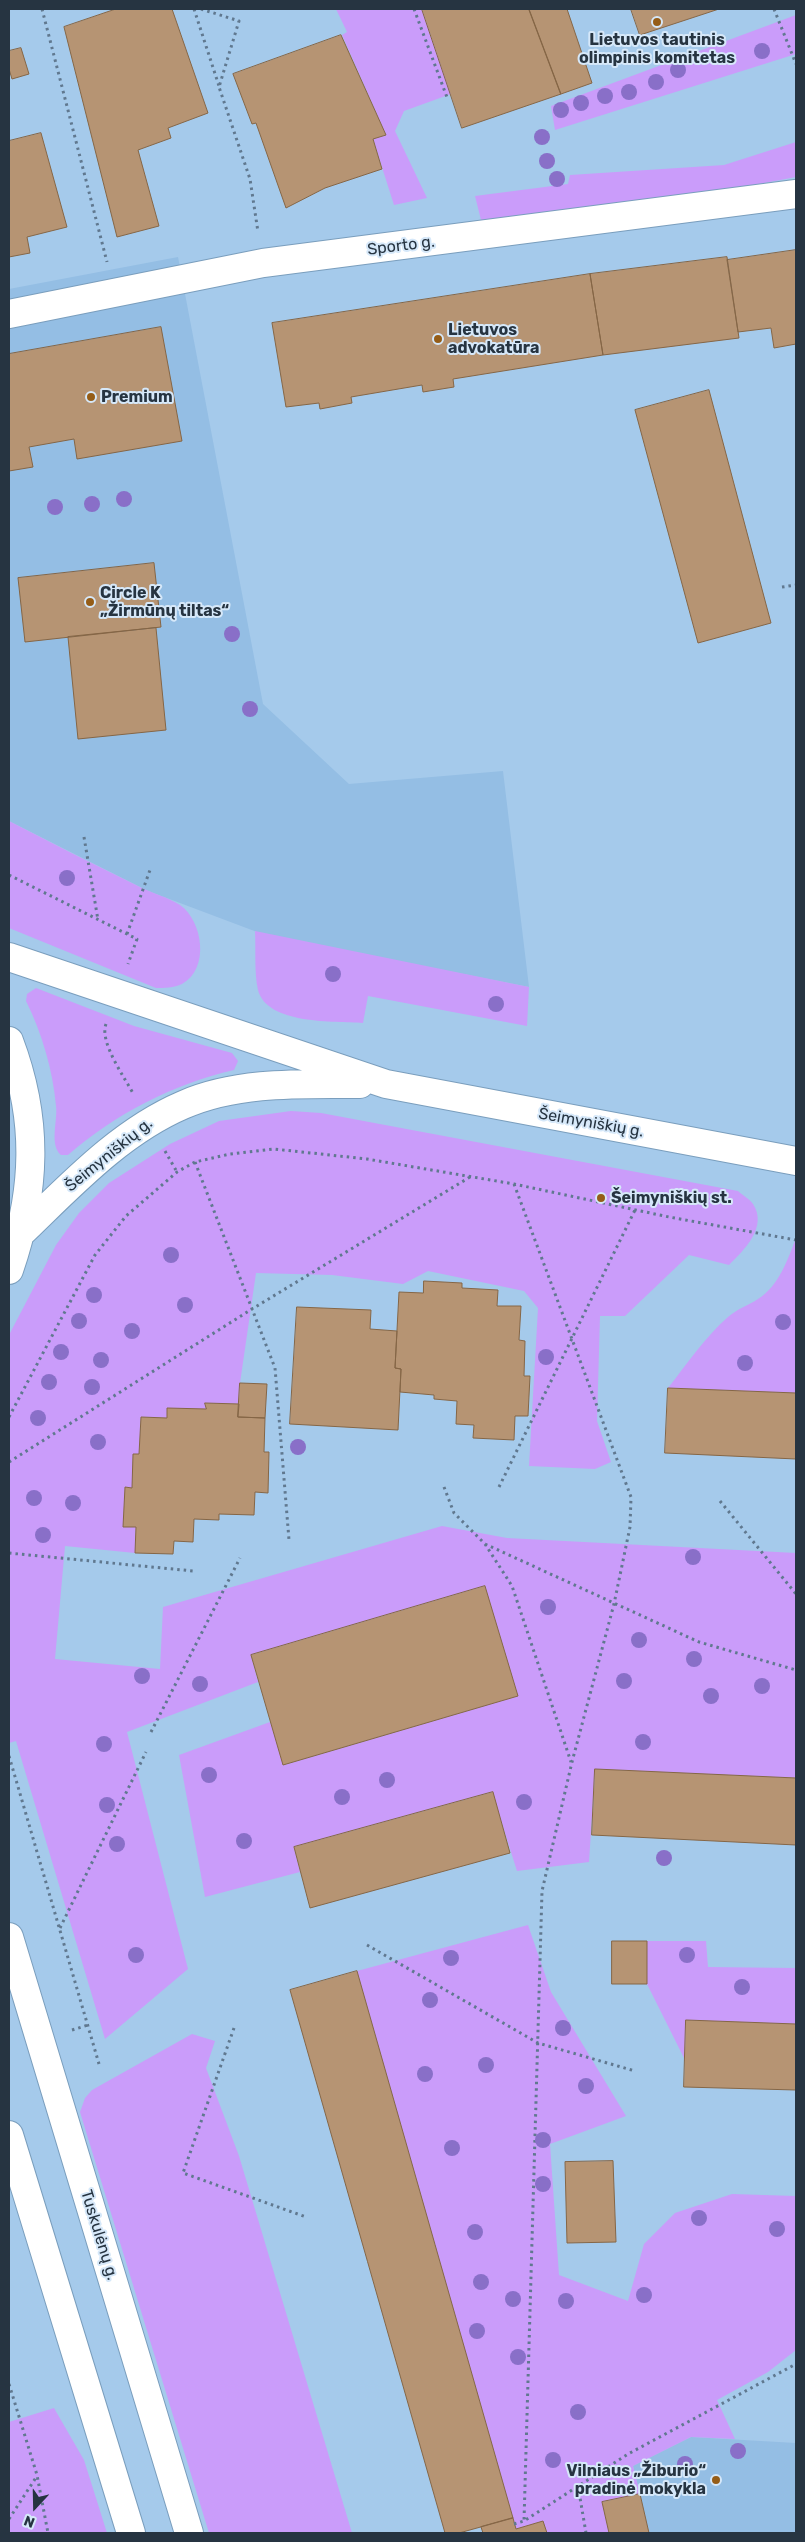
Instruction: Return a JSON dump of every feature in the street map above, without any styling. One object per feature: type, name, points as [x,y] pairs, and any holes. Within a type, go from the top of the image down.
[{"type":"main road","name":"Sporto g.","points":[[9,314],[263,263],[796,194]]},
{"type":"main road","name":"Šeimyniškių g.","points":[[9,957],[386,1084],[796,1161]]},
{"type":"main road","points":[[9,1041],[20,1071],[30,1124],[31,1179],[22,1232],[9,1270]]},
{"type":"main road","name":"Šeimyniškių g.","points":[[22,1232],[86,1169],[149,1121],[184,1104],[232,1091],[287,1084],[386,1084]]},
{"type":"main road","name":"Tuskulėnų g.","points":[[9,1937],[189,2533]]},
{"type":"main road","points":[[9,2134],[131,2533]]},
{"type":"path","points":[[42,9],[114,292]]},
{"type":"path","points":[[194,9],[250,179],[263,263]]},
{"type":"path","points":[[201,9],[239,21],[219,87]]},
{"type":"path","points":[[414,9],[448,100]]},
{"type":"path","points":[[774,9],[796,64]]},
{"type":"path","points":[[782,587],[796,585]]},
{"type":"path","points":[[84,837],[98,920]]},
{"type":"path","points":[[127,934],[150,870]]},
{"type":"path","points":[[9,875],[137,939]]},
{"type":"path","points":[[104,1028],[108,1048],[136,1098]]},
{"type":"path","points":[[9,1417],[95,1255],[126,1216],[177,1172],[195,1162],[230,1154],[274,1148],[367,1159],[514,1184],[635,1210],[796,1240]]},
{"type":"path","points":[[195,1162],[275,1368],[289,1540]]},
{"type":"path","points":[[9,1462],[252,1309],[470,1176]]},
{"type":"path","points":[[514,1184],[631,1497],[630,1527],[614,1604],[572,1762],[542,1891],[524,2521]]},
{"type":"path","points":[[499,1487],[635,1210]]},
{"type":"path","points":[[444,1488],[454,1514],[485,1544],[512,1586],[572,1762]]},
{"type":"path","points":[[720,1501],[796,1594]]},
{"type":"path","points":[[485,1544],[700,1642],[796,1670]]},
{"type":"path","points":[[9,1552],[193,1571]]},
{"type":"path","points":[[151,1732],[240,1558]]},
{"type":"path","points":[[60,1928],[146,1752]]},
{"type":"path","points":[[9,1756],[99,2064]]},
{"type":"path","points":[[367,1944],[538,2043],[635,2071]]},
{"type":"path","points":[[234,2028],[183,2173],[306,2217]]},
{"type":"path","points":[[514,2524],[524,2521],[628,2454],[796,2364]]},
{"type":"path","points":[[9,2384],[37,2475],[48,2533]]},
{"type":"path","points":[[9,2519],[37,2475]]},
{"type":"path","points":[[578,2486],[586,2533]]},
{"type":"shaded area","points":[[336,9],[422,9],[451,94],[404,111],[395,131],[427,198],[394,205],[373,139],[386,135],[342,35],[347,32]]},
{"type":"shaded area","points":[[796,15],[796,54],[555,130],[551,106]]},
{"type":"shaded area","points":[[796,142],[796,177],[727,190],[481,220],[475,196],[568,184],[570,175],[724,165]]},
{"type":"shaded area","points":[[178,257],[263,704],[349,784],[503,771],[529,987],[265,935],[148,891],[9,821],[9,289]]},
{"type":"shaded area","points":[[9,821],[180,905],[188,912],[194,922],[200,945],[200,957],[197,968],[191,977],[179,985],[156,988],[9,928]]},
{"type":"shaded area","points":[[255,931],[529,987],[527,1026],[368,996],[363,1023],[320,1021],[288,1015],[274,1010],[264,1001],[258,990]]},
{"type":"shaded area","points":[[36,988],[134,1026],[232,1053],[238,1061],[234,1070],[189,1083],[146,1102],[105,1126],[68,1155],[61,1155],[55,1145],[55,1093],[46,1052],[26,1001],[27,994]]},
{"type":"shaded area","points":[[291,1111],[321,1113],[738,1191],[753,1204],[758,1221],[752,1238],[729,1265],[689,1255],[625,1316],[600,1316],[597,1421],[611,1462],[595,1469],[529,1466],[538,1308],[524,1291],[428,1271],[403,1284],[332,1275],[256,1273],[240,1383],[239,1404],[206,1403],[206,1409],[167,1418],[141,1417],[139,1454],[133,1454],[132,1488],[125,1488],[123,1527],[136,1527],[135,1553],[65,1546],[55,1659],[160,1669],[163,1607],[442,1526],[507,1538],[796,1553],[796,1778],[595,1769],[589,1862],[517,1871],[492,1792],[294,1847],[300,1872],[205,1897],[179,1755],[270,1722],[284,1765],[518,1696],[485,1586],[251,1655],[258,1682],[127,1732],[188,1969],[105,2039],[16,1741],[9,1743],[9,1335],[56,1245],[79,1213],[109,1183],[170,1144],[219,1121]]},
{"type":"shaded area","points":[[796,1238],[796,1393],[668,1388],[696,1351],[728,1317],[758,1299],[772,1287],[782,1272]]},
{"type":"shaded area","points":[[528,1925],[551,1992],[626,2116],[550,2144],[559,2275],[628,2301],[644,2244],[675,2213],[732,2194],[796,2196],[796,2350],[768,2372],[717,2400],[735,2439],[691,2437],[633,2466],[640,2494],[602,2502],[609,2533],[547,2533],[543,2521],[516,2529],[357,1971]]},
{"type":"shaded area","points":[[647,1941],[706,1941],[708,1967],[796,1968],[796,2024],[686,2020],[685,2060],[647,1984]]},
{"type":"shaded area","points":[[192,2034],[215,2041],[206,2068],[239,2156],[352,2533],[209,2533],[80,2112],[85,2098],[92,2090]]},
{"type":"shaded area","points":[[54,2408],[84,2460],[107,2533],[9,2533],[9,2422]]},
{"type":"shaded area","name":"Vilniaus „Žiburio“ pradinė mokykla","points":[[691,2437],[796,2443],[796,2533],[649,2533],[633,2466]]},
{"type":"building","points":[[116,9],[172,9],[208,113],[168,128],[171,138],[138,150],[159,226],[117,237],[64,27]]},
{"type":"building","points":[[422,9],[529,9],[561,94],[462,128]]},
{"type":"building","points":[[529,9],[567,9],[592,83],[561,94]]},
{"type":"building","name":"Lietuvos tautinis olimpinis komitetas","points":[[631,9],[719,9],[640,35]]},
{"type":"building","points":[[341,35],[386,135],[373,139],[382,169],[325,188],[286,208],[256,123],[252,124],[233,74]]},
{"type":"building","points":[[21,48],[29,74],[12,79],[9,69],[9,51]]},
{"type":"building","points":[[41,133],[67,227],[27,237],[30,253],[9,257],[9,141]]},
{"type":"building","points":[[796,250],[796,344],[774,348],[771,328],[738,332],[727,260]]},
{"type":"building","points":[[727,257],[739,338],[603,355],[590,274]]},
{"type":"building","name":"Lietuvos advokatūra","points":[[590,274],[603,355],[453,379],[454,387],[423,392],[422,385],[351,397],[352,403],[320,409],[319,403],[286,407],[272,323]]},
{"type":"building","name":"Premium","points":[[161,327],[182,441],[77,459],[74,439],[29,447],[33,467],[9,471],[9,354]]},
{"type":"building","points":[[709,390],[771,623],[698,643],[635,410]]},
{"type":"building","name":"Circle K „Žirmūnų tiltas“","points":[[154,563],[161,627],[25,642],[18,578]]},
{"type":"building","points":[[156,628],[166,730],[78,739],[68,637]]},
{"type":"building","points":[[424,1281],[462,1283],[462,1288],[498,1290],[497,1306],[521,1306],[519,1340],[525,1341],[524,1376],[530,1376],[528,1416],[515,1416],[514,1440],[473,1438],[474,1425],[456,1424],[457,1401],[434,1399],[434,1395],[400,1392],[401,1369],[395,1368],[399,1292],[423,1293]]},
{"type":"building","points":[[297,1307],[371,1310],[370,1329],[397,1331],[395,1368],[401,1369],[398,1430],[290,1424]]},
{"type":"building","points":[[240,1383],[267,1384],[265,1418],[238,1417]]},
{"type":"building","points":[[668,1388],[796,1393],[796,1459],[665,1453]]},
{"type":"building","points":[[205,1403],[239,1404],[238,1417],[265,1418],[264,1452],[269,1452],[268,1493],[255,1492],[254,1515],[219,1514],[219,1520],[194,1519],[193,1542],[174,1541],[173,1554],[135,1553],[136,1527],[123,1527],[125,1487],[132,1488],[133,1454],[139,1454],[141,1417],[167,1418],[167,1408],[206,1409]]},
{"type":"building","points":[[485,1586],[518,1696],[283,1765],[251,1655]]},
{"type":"building","points":[[595,1769],[796,1778],[796,1845],[592,1835]]},
{"type":"building","points":[[493,1792],[510,1853],[310,1908],[294,1847]]},
{"type":"building","points":[[612,1941],[647,1941],[647,1984],[612,1984]]},
{"type":"building","points":[[357,1971],[513,2518],[459,2533],[445,2533],[290,1990]]},
{"type":"building","points":[[686,2020],[796,2024],[796,2090],[684,2087]]},
{"type":"building","points":[[613,2161],[616,2242],[567,2243],[565,2162]]},
{"type":"building","points":[[640,2494],[649,2533],[609,2533],[602,2502]]},
{"type":"building","points":[[513,2518],[516,2529],[543,2521],[547,2533],[483,2533],[481,2527]]},
{"type":"place","name":"Lietuvos tautinis olimpinis komitetas","points":[[657,22]]},
{"type":"place","name":"Lietuvos advokatūra","points":[[438,339]]},
{"type":"place","name":"Premium","points":[[91,397]]},
{"type":"place","name":"Circle K „Žirmūnų tiltas“","points":[[90,602]]},
{"type":"place","name":"Šeimyniškių st.","points":[[601,1198]]},
{"type":"place","name":"Vilniaus „Žiburio“ pradinė mokykla","points":[[716,2480]]}]
